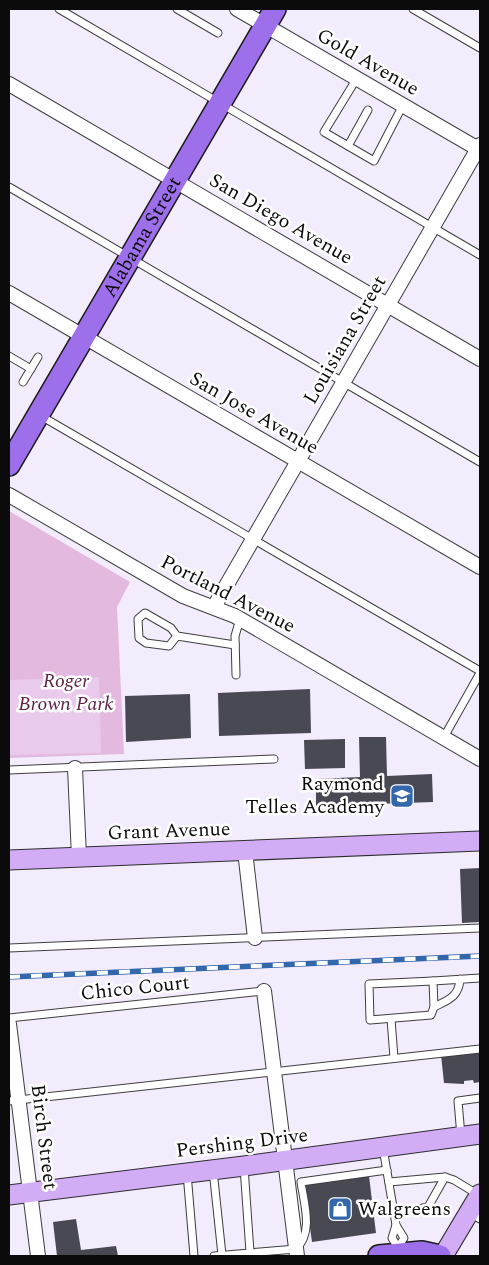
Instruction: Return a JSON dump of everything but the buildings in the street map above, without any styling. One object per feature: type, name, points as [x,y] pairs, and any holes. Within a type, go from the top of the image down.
[{"type":"main road","name":"Alabama Street","points":[[9,466],[270,17]]},
{"type":"main road","name":"Grant Avenue","points":[[9,860],[480,841]]},
{"type":"main road","name":"Pershing Drive","points":[[9,1194],[285,1161],[480,1134]]},
{"type":"main road","points":[[379,1256],[400,1249],[442,1256],[475,1216],[480,1195]]},
{"type":"street","name":"Gold Avenue","points":[[237,9],[270,17],[357,78],[480,148]]},
{"type":"street","name":"San Diego Avenue","points":[[9,84],[480,359]]},
{"type":"street","name":"Louisiana Street","points":[[214,607],[480,148]]},
{"type":"street","name":"San Jose Avenue","points":[[10,295],[84,336],[480,567]]},
{"type":"street","name":"Portland Avenue","points":[[9,495],[183,596],[240,619],[480,759]]},
{"type":"street","points":[[75,768],[79,857]]},
{"type":"street","points":[[245,851],[255,938]]},
{"type":"street","points":[[264,991],[285,1161],[295,1183],[296,1253]]},
{"type":"street","name":"Birch Street","points":[[9,1024],[14,1100],[30,1192],[38,1256]]},
{"type":"lane","points":[[59,9],[480,255]]},
{"type":"lane","points":[[177,9],[218,33]]},
{"type":"lane","points":[[413,9],[480,48]]},
{"type":"lane","points":[[357,78],[324,132],[374,161],[403,105]]},
{"type":"lane","points":[[348,146],[368,110]]},
{"type":"lane","points":[[9,187],[480,462]]},
{"type":"lane","points":[[9,356],[31,369]]},
{"type":"lane","points":[[23,382],[38,357]]},
{"type":"lane","points":[[38,414],[480,672],[444,737]]},
{"type":"lane","points":[[177,636],[169,646],[146,642],[139,638],[138,618],[145,613],[171,628],[177,636],[235,645]]},
{"type":"lane","points":[[236,675],[235,636],[240,619]]},
{"type":"lane","points":[[9,770],[274,759]]},
{"type":"lane","points":[[9,948],[480,928]]},
{"type":"lane","points":[[433,981],[434,1007],[431,1015],[370,1020],[369,984],[480,978]]},
{"type":"lane","points":[[434,1007],[456,996],[460,990],[460,979]]},
{"type":"lane","name":"Chico Court","points":[[9,1018],[264,991]]},
{"type":"lane","points":[[391,1019],[394,1058]]},
{"type":"lane","points":[[14,1100],[274,1070],[480,1049]]},
{"type":"lane","points":[[461,1137],[458,1101],[480,1098]]},
{"type":"lane","points":[[383,1148],[396,1226],[392,1233],[392,1238],[400,1249]]},
{"type":"lane","points":[[244,1166],[250,1252]]},
{"type":"lane","points":[[213,1169],[218,1256],[250,1252],[296,1253]]},
{"type":"lane","points":[[295,1183],[387,1170]]},
{"type":"lane","points":[[187,1173],[194,1256]]},
{"type":"lane","points":[[389,1182],[445,1178],[454,1180],[480,1195]]},
{"type":"lane","points":[[394,1214],[428,1208],[445,1178]]},
{"type":"green space","name":"Roger Brown Park","points":[[9,511],[130,582],[117,607],[124,754],[9,758]]},
{"type":"green space","points":[[99,677],[101,753],[9,755],[9,680]]},
{"type":"railway","points":[[9,977],[480,956]]},
{"type":"place","name":"Raymond Telles Academy","points":[[402,796]]},
{"type":"place","name":"Walgreens","points":[[340,1209]]}]
